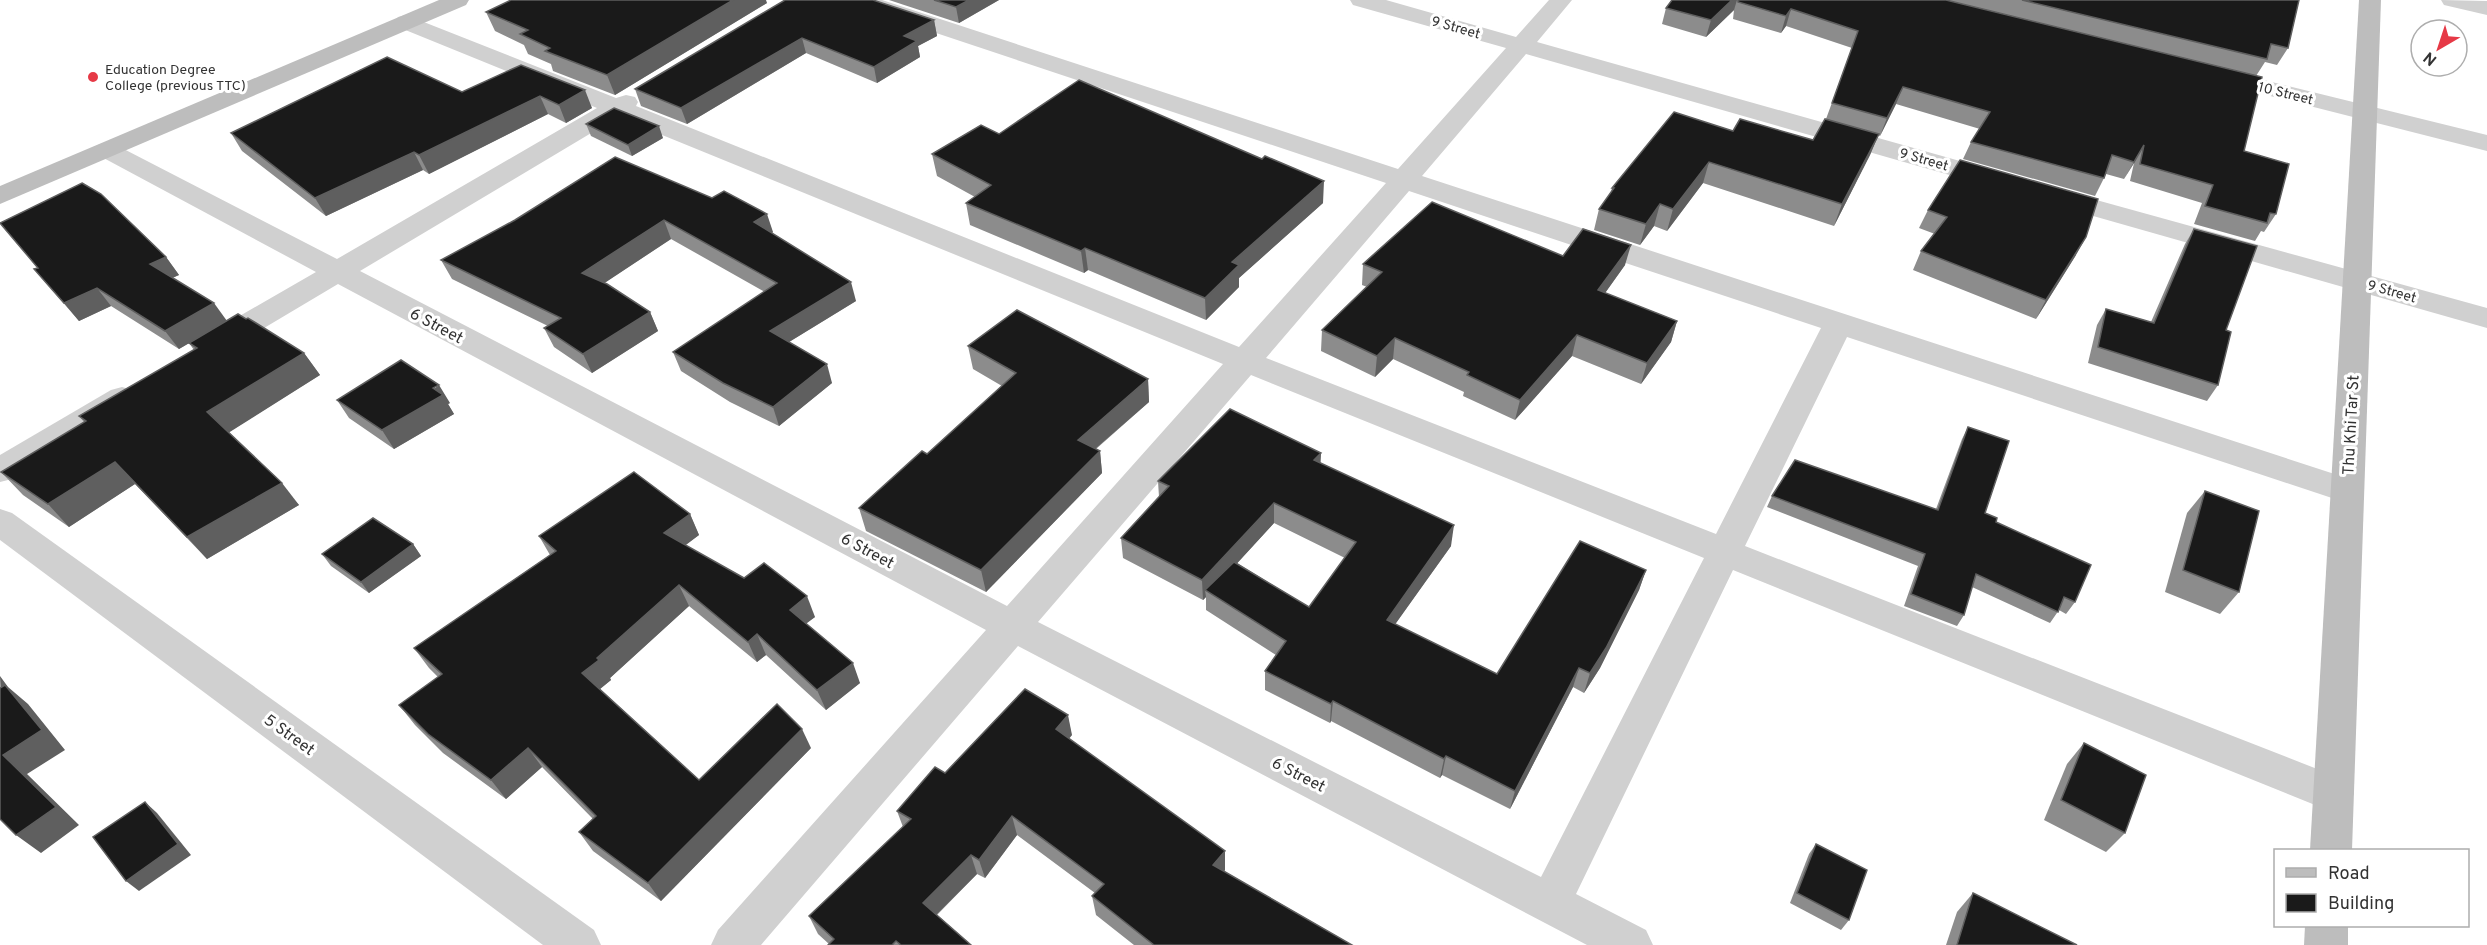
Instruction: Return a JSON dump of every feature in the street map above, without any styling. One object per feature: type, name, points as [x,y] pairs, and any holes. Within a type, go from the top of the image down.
[{"type":"street","points":[[0,196],[458,0]]},
{"type":"street","points":[[860,0],[2347,491]]},
{"type":"street","name":"9 Street","points":[[1361,0],[2487,318]]},
{"type":"street","points":[[733,945],[1561,0]]},
{"type":"street","name":"Thu Khi Tar St","points":[[2331,849],[2370,0]]},
{"type":"street","points":[[2452,0],[2487,8]]},
{"type":"street","points":[[406,22],[1244,361],[2334,794]]},
{"type":"street","name":"10 Street","points":[[2194,70],[2487,143]]},
{"type":"street","points":[[194,356],[645,90]]},
{"type":"street","name":"6 Street","points":[[107,150],[1012,626],[1632,945]]},
{"type":"street","points":[[1550,903],[1838,324]]},
{"type":"street","points":[[0,470],[143,386]]},
{"type":"street","name":"5 Street","points":[[0,522],[579,945]]},
{"type":"street","points":[[2326,945],[2327,927]]},
{"type":"building","points":[[511,0],[733,0],[607,75],[545,51],[550,48],[520,34],[528,30],[486,12]]},
{"type":"building","points":[[785,0],[873,0],[934,20],[904,36],[917,41],[874,67],[802,38],[681,108],[635,89]]},
{"type":"building","points":[[934,0],[969,0],[956,7]]},
{"type":"building","points":[[1672,0],[1732,0],[1711,20],[1666,8]]},
{"type":"building","points":[[1738,0],[1946,0],[2262,77],[2244,151],[2289,164],[2276,214],[2270,213],[2267,223],[2205,206],[2213,185],[2140,164],[2144,145],[2134,162],[2112,155],[2104,178],[1971,142],[1990,112],[1903,87],[1887,118],[1832,103],[1858,31],[1791,9],[1786,16],[1738,2]]},
{"type":"building","points":[[2022,0],[2299,0],[2288,48],[2271,44],[2267,59]]},
{"type":"building","points":[[387,57],[462,92],[521,65],[585,90],[559,105],[540,96],[419,155],[414,152],[315,198],[231,133]]},
{"type":"building","points":[[1079,80],[1262,159],[1265,156],[1324,181],[1232,262],[1239,265],[1205,298],[1085,248],[1081,251],[966,203],[991,185],[932,154],[981,125],[999,134]]},
{"type":"building","points":[[614,108],[659,126],[628,145],[586,124]]},
{"type":"building","points":[[1674,112],[1733,131],[1740,119],[1813,140],[1825,119],[1879,134],[1842,204],[1709,162],[1673,209],[1660,204],[1646,224],[1599,209],[1614,188],[1612,188]]},
{"type":"building","points":[[615,157],[712,198],[724,191],[767,214],[754,222],[851,282],[770,331],[827,364],[773,407],[723,383],[673,352],[777,283],[664,220],[582,273],[607,284],[650,312],[583,354],[544,328],[561,318],[441,260],[515,220]]},
{"type":"building","points":[[1960,160],[2098,199],[2086,237],[2046,300],[1921,251],[1947,217],[1928,210]]},
{"type":"building","points":[[82,183],[101,194],[166,257],[150,264],[214,303],[165,331],[97,288],[64,303],[34,269],[38,268],[0,223]]},
{"type":"building","points":[[1432,202],[1563,256],[1583,229],[1631,245],[1598,290],[1677,321],[1647,363],[1577,335],[1520,400],[1467,375],[1469,372],[1395,338],[1377,356],[1322,330],[1382,272],[1363,264]]},
{"type":"building","points":[[2194,229],[2257,246],[2226,330],[2231,332],[2218,385],[2098,347],[2106,309],[2154,323]]},
{"type":"building","points":[[1017,310],[1148,379],[1078,440],[1100,451],[981,570],[859,508],[922,451],[927,454],[1016,373],[968,346]]},
{"type":"building","points":[[238,314],[304,353],[207,412],[282,483],[187,537],[115,462],[48,504],[1,472],[86,421],[79,416],[197,348],[189,343]]},
{"type":"building","points":[[401,360],[439,385],[433,388],[443,395],[382,430],[337,400]]},
{"type":"building","points":[[1230,409],[1321,453],[1314,460],[1454,525],[1387,620],[1497,674],[1580,541],[1646,570],[1606,648],[1590,673],[1579,668],[1515,791],[1446,756],[1444,759],[1333,701],[1331,704],[1265,671],[1286,641],[1205,590],[1234,562],[1309,607],[1356,542],[1274,503],[1202,580],[1121,538],[1169,486],[1158,481]]},
{"type":"building","points":[[1968,427],[2009,441],[1985,513],[1997,518],[1996,522],[2091,565],[2075,602],[2064,597],[2058,612],[1976,574],[1964,615],[1911,594],[1925,554],[1772,496],[1795,460],[1938,510]]},
{"type":"building","points":[[634,472],[690,514],[664,533],[744,578],[764,563],[807,596],[790,610],[853,663],[817,690],[757,634],[748,642],[679,585],[582,673],[699,780],[777,704],[802,729],[648,883],[579,832],[596,816],[528,748],[491,780],[428,734],[399,705],[442,674],[414,648],[556,551],[539,536]]},
{"type":"building","points":[[2205,491],[2259,511],[2239,592],[2183,570]]},
{"type":"building","points":[[373,518],[413,544],[361,582],[322,554]]},
{"type":"building","points":[[5,685],[42,730],[3,755],[56,807],[16,835],[0,819],[0,688]]},
{"type":"building","points":[[1025,689],[1068,715],[1056,729],[1225,851],[1213,865],[1352,945],[1154,945],[1092,896],[1104,884],[1012,816],[979,860],[971,855],[923,903],[971,945],[901,945],[896,941],[892,945],[828,945],[834,939],[809,916],[911,819],[897,811],[935,767],[945,773]]},
{"type":"building","points":[[2084,743],[2146,775],[2125,833],[2061,800]]},
{"type":"building","points":[[145,802],[178,844],[126,881],[93,837]]},
{"type":"building","points":[[1816,844],[1867,870],[1849,920],[1797,893]]},
{"type":"building","points":[[1973,893],[2077,945],[1957,945]]},
{"type":"place","name":"Education Degree College (previous TTC)","points":[[93,77]]}]
